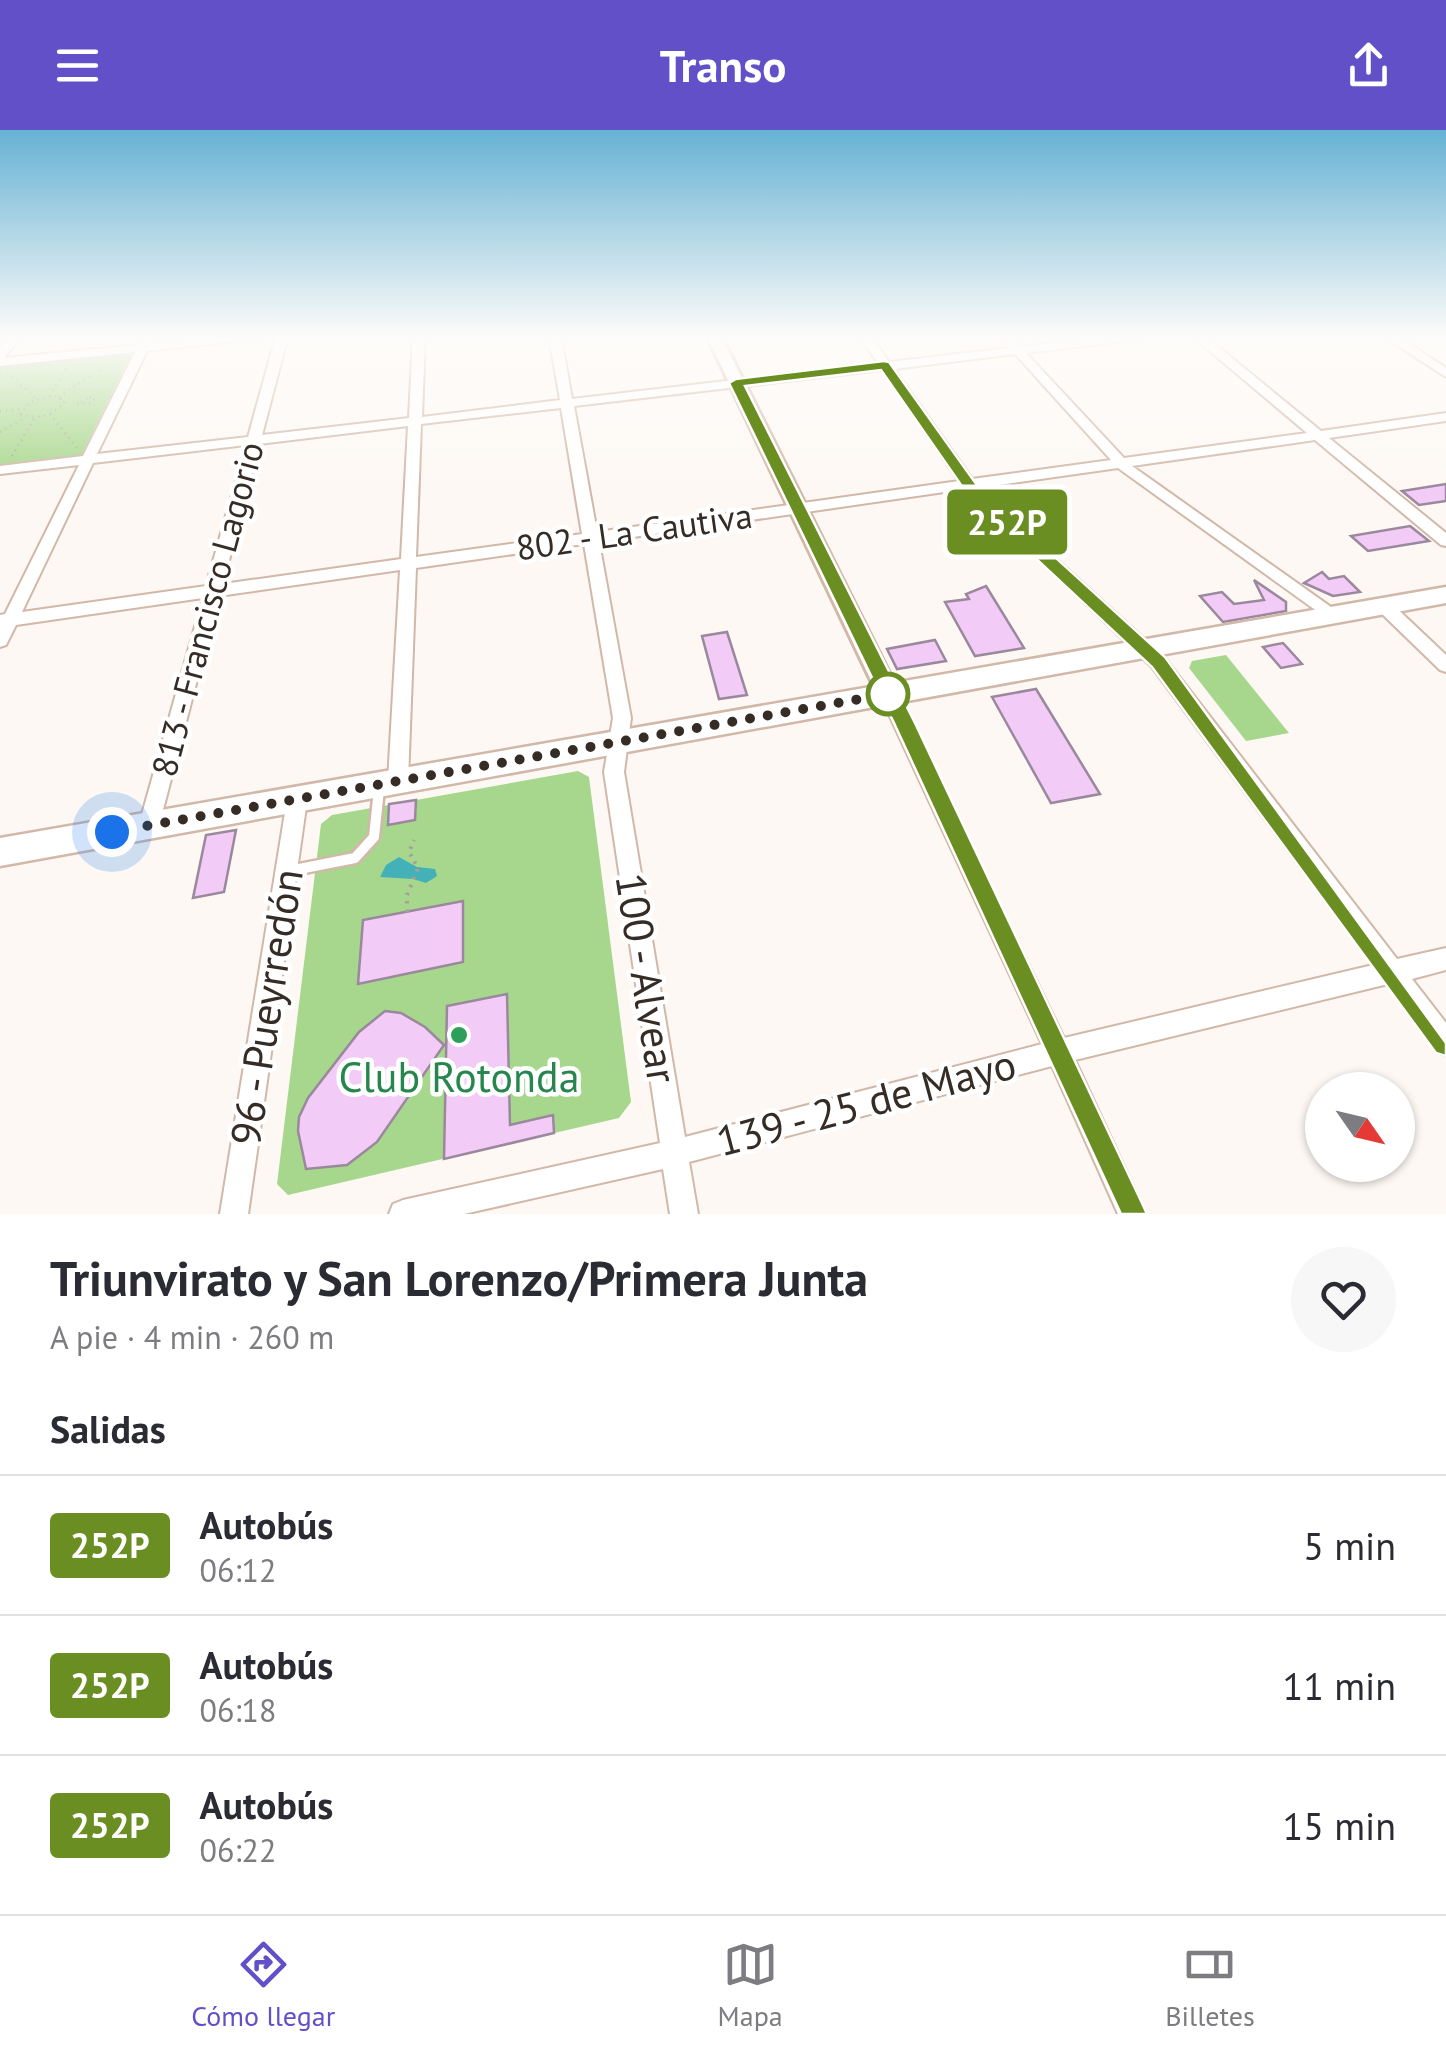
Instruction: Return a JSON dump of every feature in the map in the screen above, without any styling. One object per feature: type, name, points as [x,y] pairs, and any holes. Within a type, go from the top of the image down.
[{"type":"main road","points":[[0,852],[1446,594]]},
{"type":"street","points":[[0,641],[5,620],[119,387]]},
{"type":"street","name":"813 - Francisco Lagorio","points":[[149,825],[268,387]]},
{"type":"street","points":[[388,782],[408,562],[416,387]]},
{"type":"street","name":"100 - Alvear","points":[[564,387],[622,718],[614,772],[684,1214]]},
{"type":"street","points":[[2,469],[706,387]]},
{"type":"street","points":[[738,387],[888,694],[1132,1214]]},
{"type":"street","points":[[899,387],[969,485],[1148,649],[1446,1043]]},
{"type":"street","points":[[1050,387],[1121,464],[1332,616]]},
{"type":"street","points":[[1259,387],[1446,541]]},
{"type":"street","name":"802 - La Cautiva","points":[[5,620],[1446,417]]},
{"type":"street","points":[[1384,606],[1446,666]]},
{"type":"street","name":"96 - Pueyrredón","points":[[234,1214],[296,800]]},
{"type":"street","name":"139 - 25 de Mayo","points":[[402,1214],[674,1153],[1058,1052],[1446,960]]},
{"type":"lane","points":[[286,872],[355,858],[374,837],[388,782]]},
{"type":"path","points":[[25,387],[37,399]]},
{"type":"path","points":[[50,396],[55,387]]},
{"type":"path","points":[[0,411],[22,409],[37,399],[59,396],[74,387]]},
{"type":"path","points":[[59,396],[64,404]]},
{"type":"path","points":[[0,432],[26,417],[50,414],[64,404],[77,402]]},
{"type":"path","points":[[22,409],[21,414],[26,417]]},
{"type":"path","points":[[50,414],[80,452],[81,460]]},
{"type":"path","points":[[2,469],[35,417]]},
{"type":"path","points":[[408,912],[408,891],[419,865],[410,852],[414,840]]},
{"type":"green space","points":[[0,387],[115,387],[81,456],[0,466]]},
{"type":"green space","points":[[1226,655],[1289,733],[1246,741],[1189,668],[1192,661]]},
{"type":"green space","name":"Club Rotonda","points":[[578,771],[589,777],[631,1102],[619,1118],[288,1195],[277,1184],[321,824],[332,815]]},
{"type":"water","points":[[399,857],[417,867],[435,869],[437,876],[426,883],[380,877],[386,865]]},
{"type":"building","points":[[1446,484],[1446,501],[1419,505],[1402,491]]},
{"type":"building","points":[[1410,526],[1429,541],[1368,551],[1351,536]]},
{"type":"building","points":[[1322,572],[1329,579],[1344,576],[1360,592],[1333,596],[1304,583]]},
{"type":"building","points":[[1254,580],[1286,602],[1286,611],[1223,622],[1200,596],[1222,592],[1234,604],[1264,600]]},
{"type":"building","points":[[986,586],[1024,648],[975,656],[945,602],[969,599],[966,594]]},
{"type":"building","points":[[727,632],[747,695],[719,699],[702,636]]},
{"type":"building","points":[[935,640],[946,661],[897,669],[887,649]]},
{"type":"building","points":[[1283,643],[1302,664],[1281,668],[1263,647]]},
{"type":"building","points":[[1036,689],[1100,794],[1051,803],[992,697]]},
{"type":"building","points":[[416,800],[415,820],[388,825],[389,804]]},
{"type":"building","points":[[236,830],[224,892],[193,898],[206,835]]},
{"type":"building","points":[[463,901],[463,962],[358,984],[363,920]]},
{"type":"building","points":[[507,994],[510,1125],[553,1115],[554,1133],[444,1159],[447,1006]]},
{"type":"building","points":[[385,1011],[401,1013],[425,1027],[444,1045],[377,1142],[347,1165],[306,1169],[298,1131],[299,1117],[308,1098],[359,1032]]},
{"type":"bus line","name":"252P","points":[[738,387],[904,723],[1132,1214]]},
{"type":"bus line","name":"252P","points":[[899,387],[974,492],[1148,649],[1446,1043]]},
{"type":"place","name":"Club Rotonda","points":[[459,1035]]},
{"type":"route","points":[[112,832],[888,694]]}]
